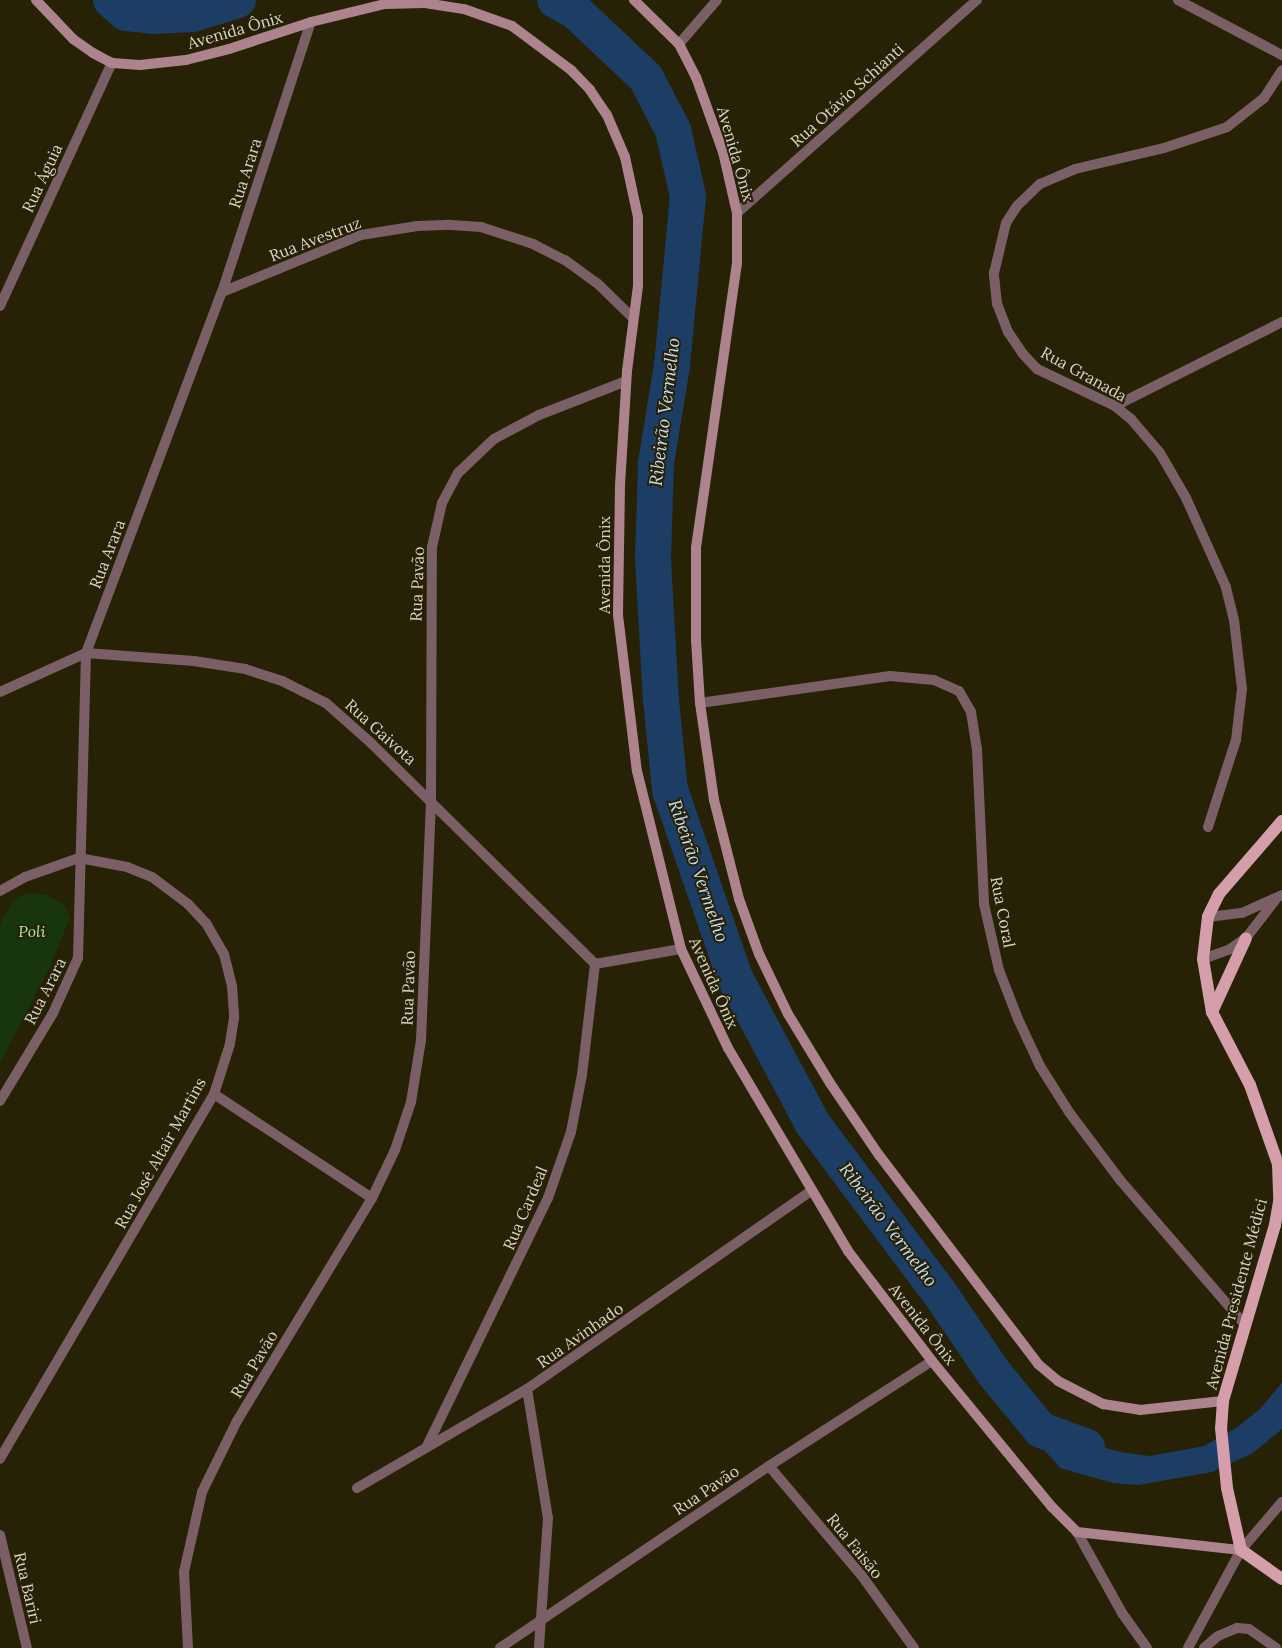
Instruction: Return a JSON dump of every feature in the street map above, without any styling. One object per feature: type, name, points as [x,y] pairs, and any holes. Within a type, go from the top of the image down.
[{"type":"main road","name":"Avenida Ônix","points":[[36,0],[73,39],[112,63],[140,65],[186,60],[230,50],[311,22],[385,4],[425,3],[464,9],[512,26],[571,70],[607,115],[633,185],[640,247],[626,381],[617,557],[619,624],[637,771],[681,949],[728,1048],[848,1251],[932,1361],[1052,1507],[1078,1532]]},
{"type":"main road","name":"Avenida Ônix","points":[[634,0],[679,44],[712,119],[737,213],[737,263],[696,548],[696,640],[700,703],[709,773],[723,843],[762,961],[788,1014],[830,1083],[972,1280],[1038,1364],[1078,1394],[1103,1404],[1140,1410],[1224,1401]]},
{"type":"main road","name":"Avenida Presidente Médici","points":[[1241,1550],[1227,1488],[1221,1428],[1224,1401],[1275,1224],[1279,1202],[1278,1164],[1250,1085],[1212,1012],[1203,959],[1208,917],[1232,876],[1282,821]]},
{"type":"main road","points":[[1212,1012],[1246,938]]},
{"type":"main road","points":[[1078,1532],[1241,1550],[1282,1579]]},
{"type":"street","points":[[679,44],[717,0]]},
{"type":"street","name":"Rua Otávio Schianti","points":[[737,213],[978,0]]},
{"type":"street","points":[[1178,0],[1282,55]]},
{"type":"street","name":"Rua Arara","points":[[0,1101],[53,1014],[78,958],[78,858],[86,653],[222,292],[311,22]]},
{"type":"street","name":"Rua Águia","points":[[0,306],[112,63]]},
{"type":"street","name":"Rua Granada","points":[[1208,827],[1236,740],[1242,689],[1234,620],[1214,556],[1172,472],[1146,435],[1115,406],[1037,369],[1023,354],[1008,332],[997,304],[994,273],[1006,223],[1030,193],[1056,176],[1102,160],[1197,139],[1227,127],[1264,98],[1282,70]]},
{"type":"street","name":"Rua Avestruz","points":[[222,292],[361,235],[417,226],[451,225],[481,227],[511,235],[549,252],[597,283],[633,318]]},
{"type":"street","points":[[1115,406],[1282,322]]},
{"type":"street","name":"Rua Pavão","points":[[188,1648],[184,1572],[202,1492],[237,1421],[372,1198],[395,1150],[416,1079],[421,1040],[431,799],[432,547],[436,522],[449,487],[476,454],[494,439],[539,415],[626,381]]},
{"type":"street","name":"Rua Gaivota","points":[[0,692],[86,653],[194,661],[244,669],[282,681],[326,703],[431,799],[595,964]]},
{"type":"street","name":"Rua Coral","points":[[700,703],[890,676],[934,680],[958,691],[971,712],[977,749],[984,904],[999,970],[1018,1019],[1040,1066],[1069,1112],[1120,1180],[1245,1326]]},
{"type":"street","points":[[0,891],[25,877],[78,858]]},
{"type":"street","name":"Rua José Altair Martins","points":[[0,1459],[214,1094],[230,1044],[234,1018],[232,986],[219,946],[206,923],[188,904],[152,877],[126,867],[78,858]]},
{"type":"street","points":[[1208,917],[1242,913],[1279,897]]},
{"type":"street","points":[[1203,959],[1230,949],[1246,938],[1279,897]]},
{"type":"street","points":[[595,964],[681,949]]},
{"type":"street","name":"Rua Cardeal","points":[[428,1446],[548,1198],[570,1132],[580,1084],[595,964]]},
{"type":"street","points":[[214,1094],[372,1198]]},
{"type":"street","name":"Rua Avinhado","points":[[357,1488],[528,1389],[811,1191]]},
{"type":"street","name":"Rua Pavão","points":[[500,1648],[539,1619],[769,1466],[932,1361]]},
{"type":"street","points":[[528,1389],[548,1518],[539,1619],[540,1648]]},
{"type":"street","name":"Rua Faisão","points":[[769,1466],[862,1576],[914,1648]]},
{"type":"street","points":[[1188,1648],[1241,1550],[1282,1502]]},
{"type":"street","name":"Avenida Ônix","points":[[1078,1532],[1122,1613],[1147,1648]]},
{"type":"street","name":"Rua Bariri","points":[[0,1535],[27,1648]]},
{"type":"street","points":[[1204,1648],[1218,1636],[1237,1628],[1250,1629],[1276,1648]]},
{"type":"green space","name":"Poli","points":[[33,893],[46,895],[64,905],[70,918],[48,971],[0,1063],[0,924],[12,902],[21,895]]},
{"type":"water","points":[[1282,1383],[1282,1429],[1253,1453],[1212,1472],[1139,1485],[1113,1483],[1060,1468],[1039,1444],[1041,1430],[1061,1426],[1084,1442],[1120,1452],[1150,1456],[1204,1446],[1236,1428],[1260,1409]]},
{"type":"waterway","name":"Ribeirão Vermelho","points":[[111,0],[126,13],[154,16],[193,14],[238,0]]},
{"type":"waterway","name":"Ribeirão Vermelho","points":[[555,0],[575,11],[646,78],[673,130],[688,196],[672,366],[656,463],[653,559],[661,700],[670,790],[735,978],[813,1124],[943,1298],[994,1373],[1041,1430],[1087,1447]]}]
